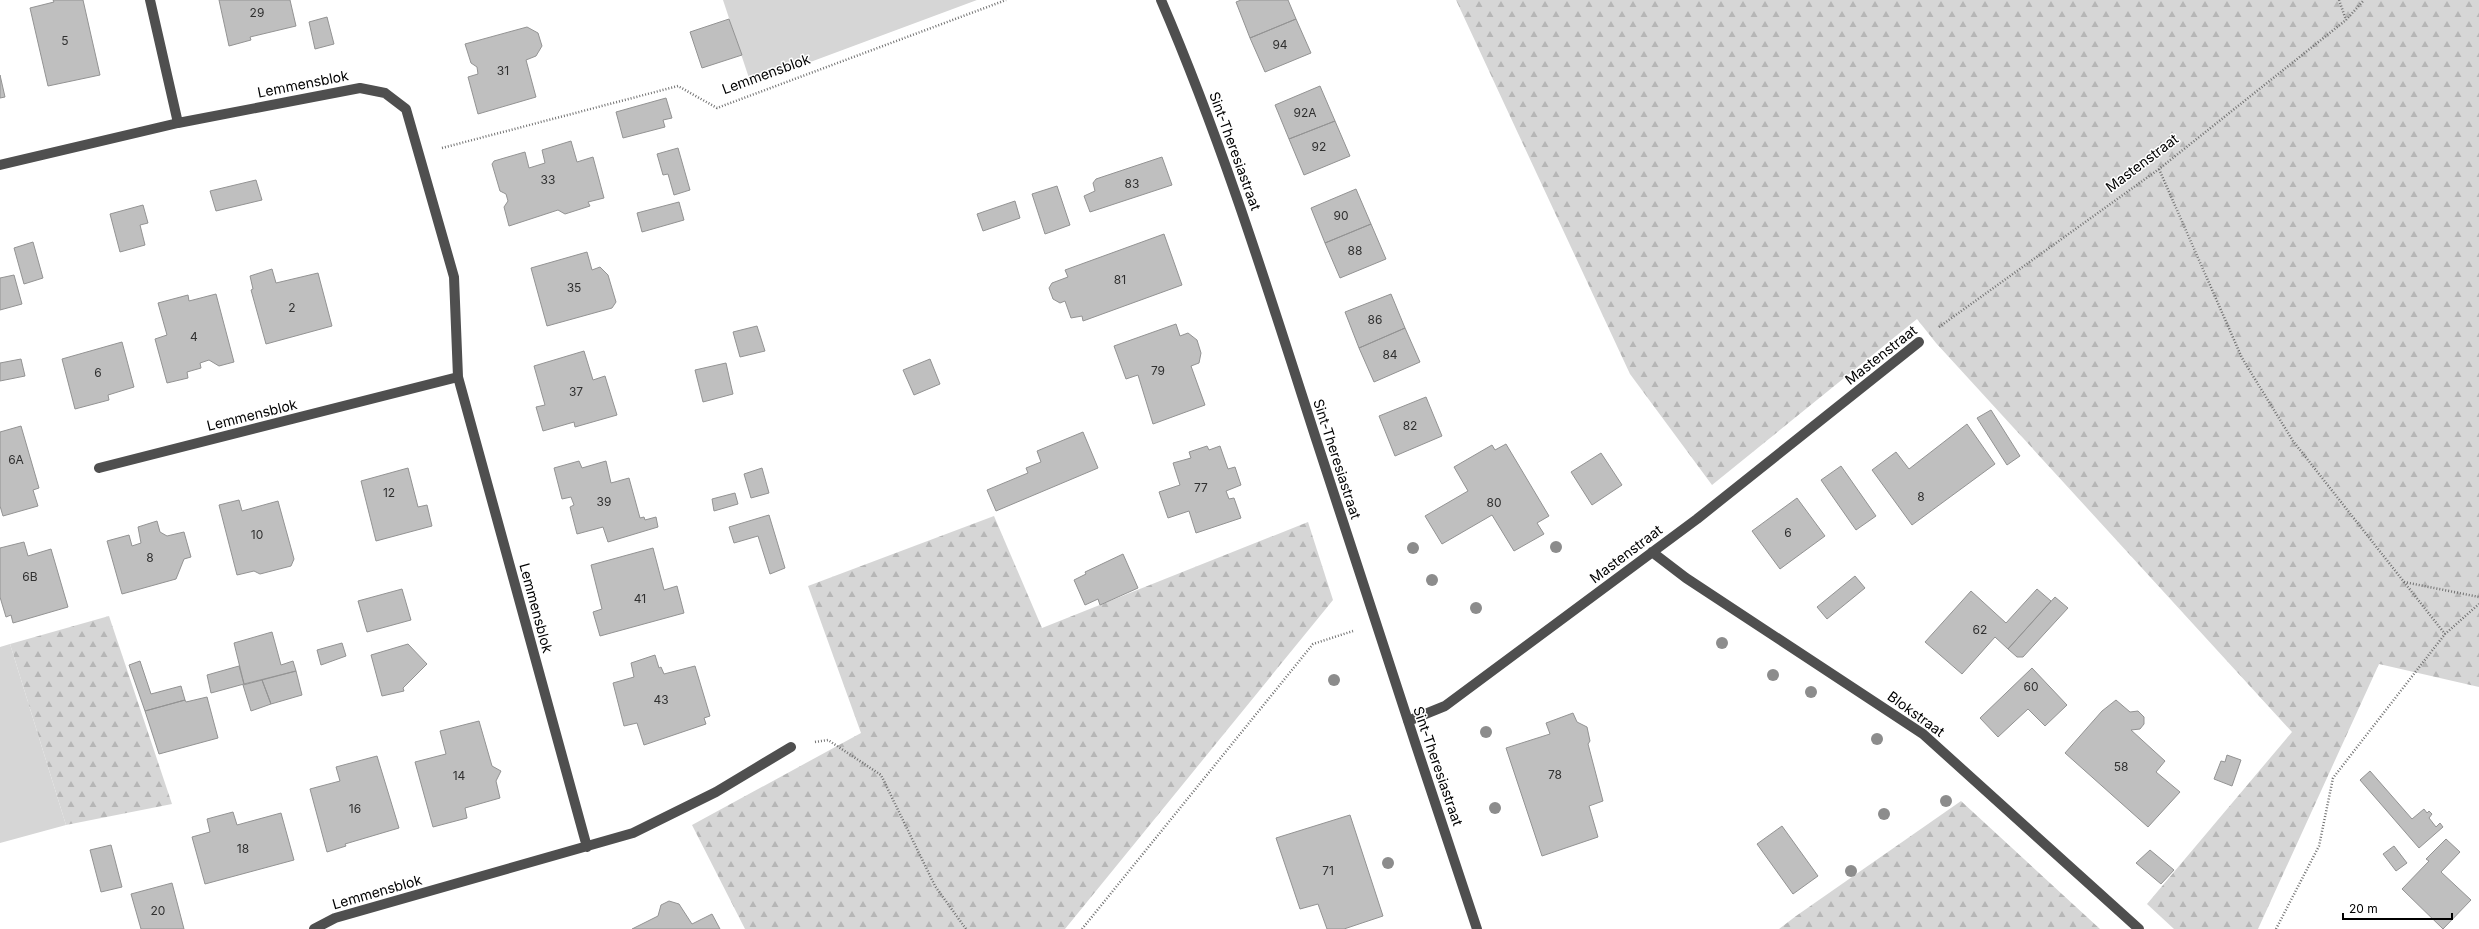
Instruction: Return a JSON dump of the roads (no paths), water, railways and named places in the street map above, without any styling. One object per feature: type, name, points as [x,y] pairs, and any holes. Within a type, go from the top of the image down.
[{"type":"street","points":[[150,0],[178,123]]},
{"type":"street","name":"Sint-Theresiastraat","points":[[1161,0],[1215,131],[1408,721],[1478,929]]},
{"type":"street","name":"Lemmensblok","points":[[0,165],[178,123],[360,88],[385,93],[406,109],[454,277],[458,376],[587,847]]},
{"type":"street","name":"Mastenstraat","points":[[1408,721],[1445,706],[1652,552],[1919,342]]},
{"type":"street","name":"Lemmensblok","points":[[99,468],[458,376]]},
{"type":"street","name":"Blokstraat","points":[[1652,552],[1686,578],[1923,734],[2139,929]]},
{"type":"street","name":"Lemmensblok","points":[[314,929],[335,918],[633,833],[716,792],[791,747]]}]
